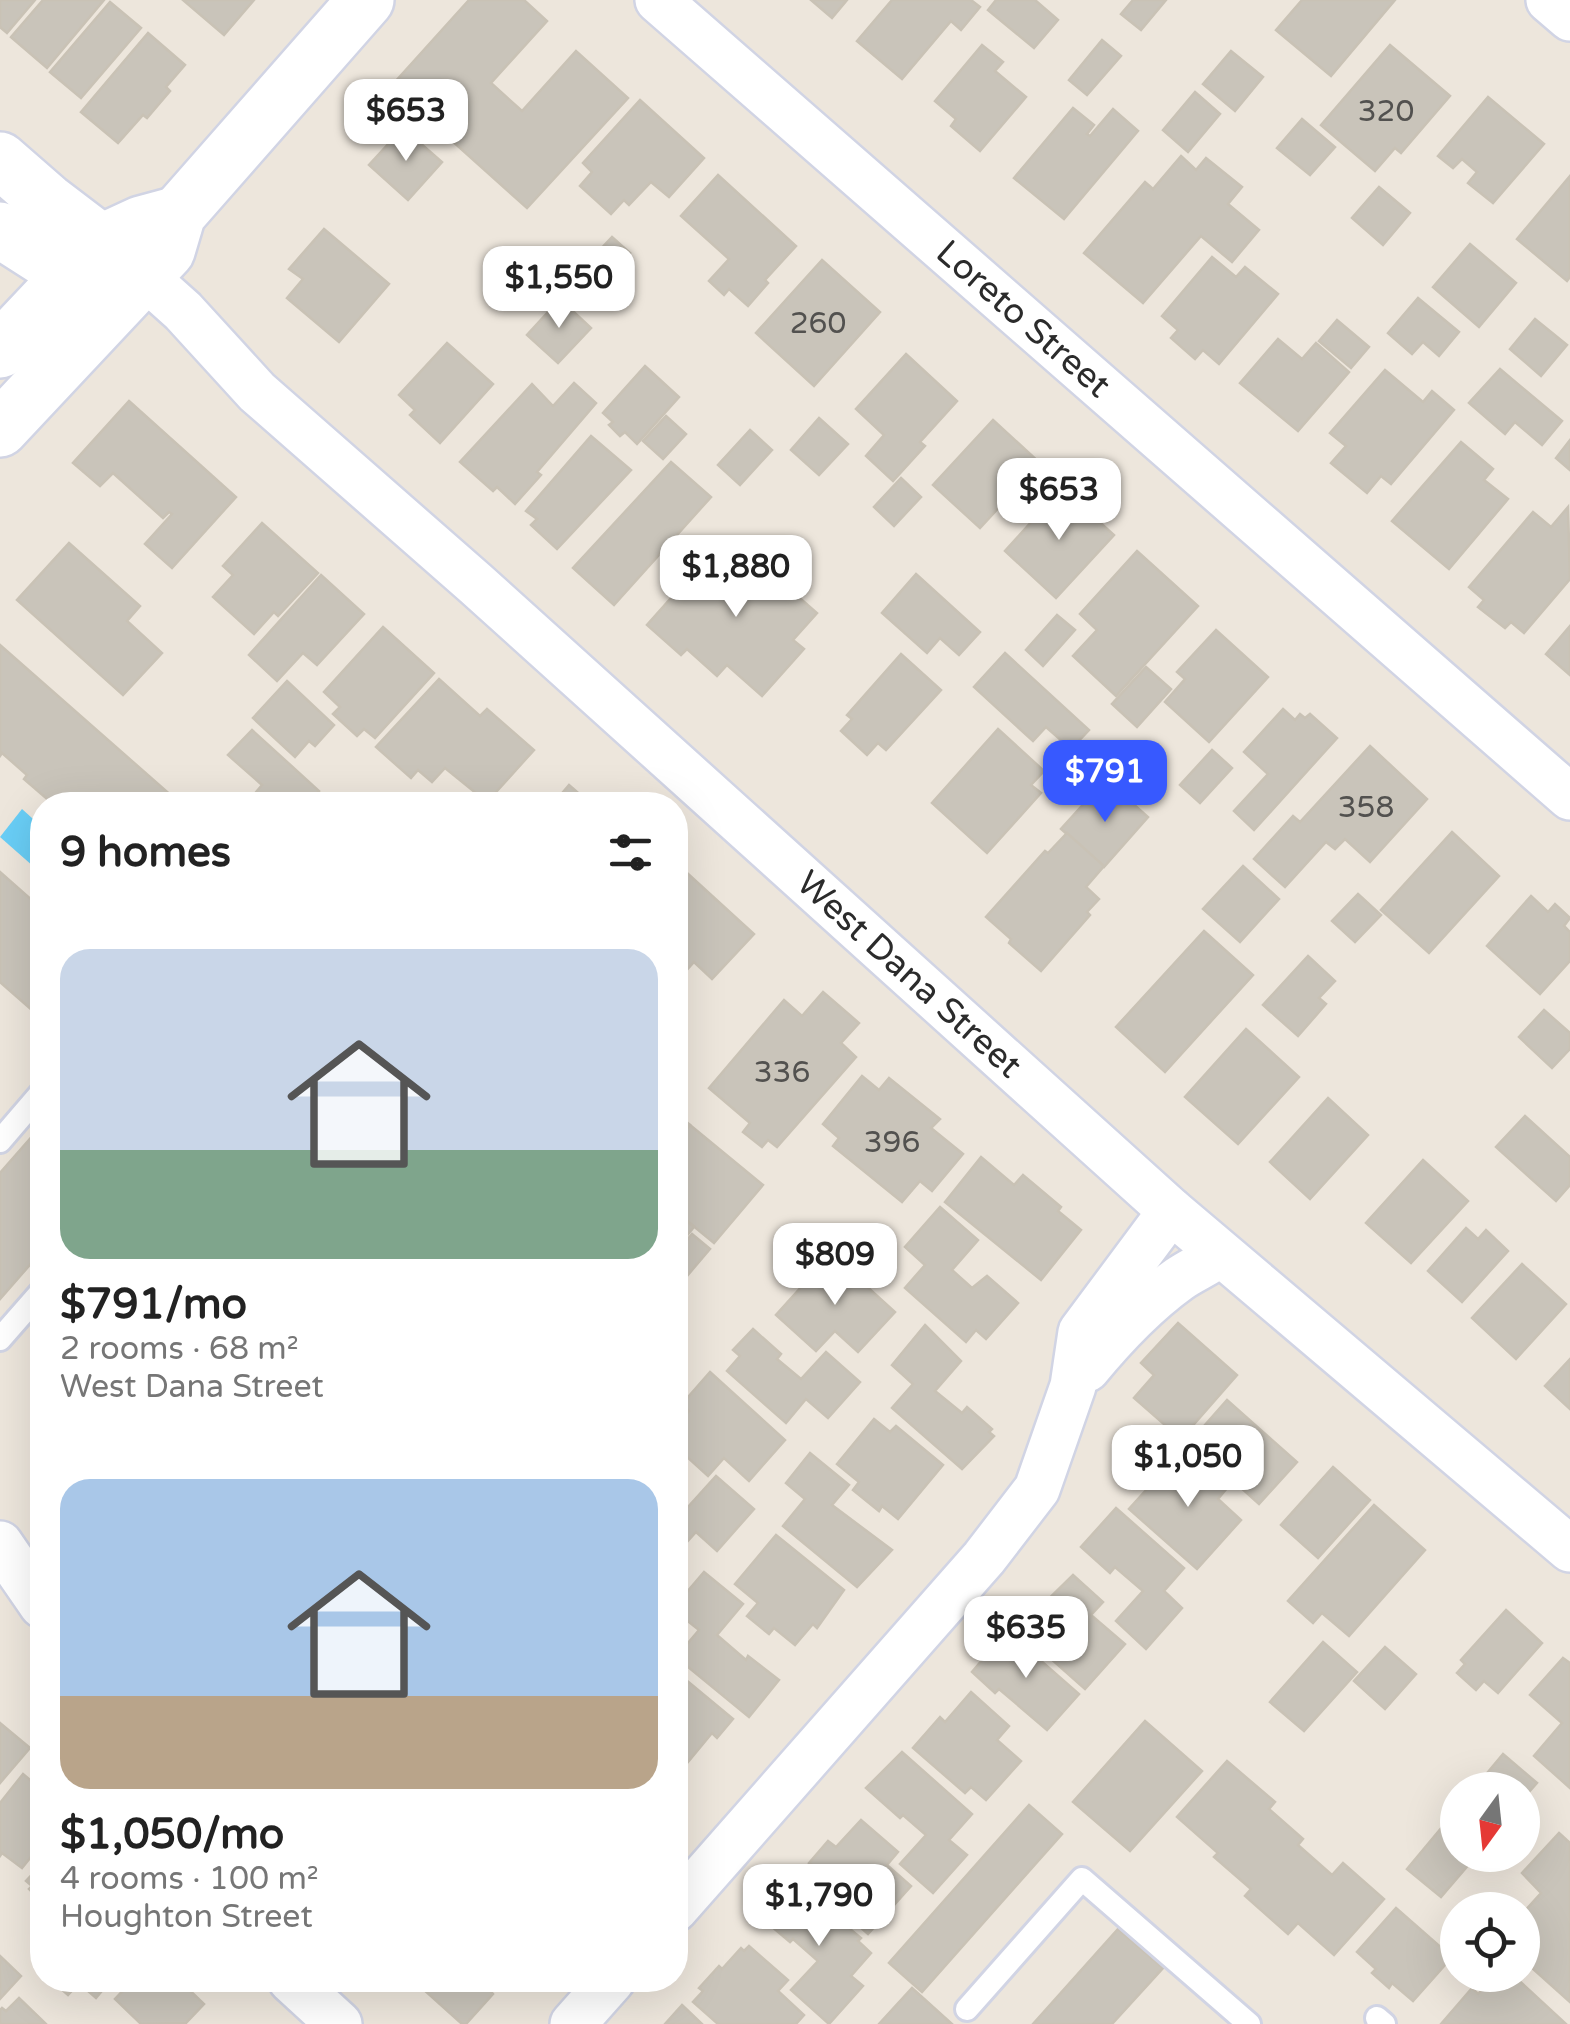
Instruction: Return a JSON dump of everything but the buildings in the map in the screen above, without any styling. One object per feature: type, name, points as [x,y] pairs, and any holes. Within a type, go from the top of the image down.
[{"type":"street","points":[[0,428],[167,252],[178,214],[366,0]]},
{"type":"street","name":"Loreto Street","points":[[658,0],[1570,797]]},
{"type":"street","points":[[1549,0],[1570,18]]},
{"type":"street","name":"West Dana Street","points":[[0,160],[47,201],[87,260]]},
{"type":"street","points":[[0,350],[87,260],[141,224],[178,214]]},
{"type":"street","name":"West Dana Street","points":[[0,230],[87,260],[131,290],[257,392],[476,584],[1171,1211],[1570,1549]]},
{"type":"street","points":[[688,1894],[984,1558],[1037,1489],[1073,1386],[1081,1332],[1171,1211]]},
{"type":"street","points":[[1073,1386],[1126,1323],[1184,1275],[1196,1272],[1220,1254]]},
{"type":"street","points":[[0,1544],[30,1588]]},
{"type":"street","points":[[574,2024],[602,1992]]},
{"type":"lane","points":[[0,1141],[30,1106]]},
{"type":"lane","points":[[0,1338],[30,1304]]},
{"type":"lane","points":[[967,2009],[1082,1879],[1249,2024]]},
{"type":"water","points":[[22,809],[30,816],[30,863],[0,837]]}]
